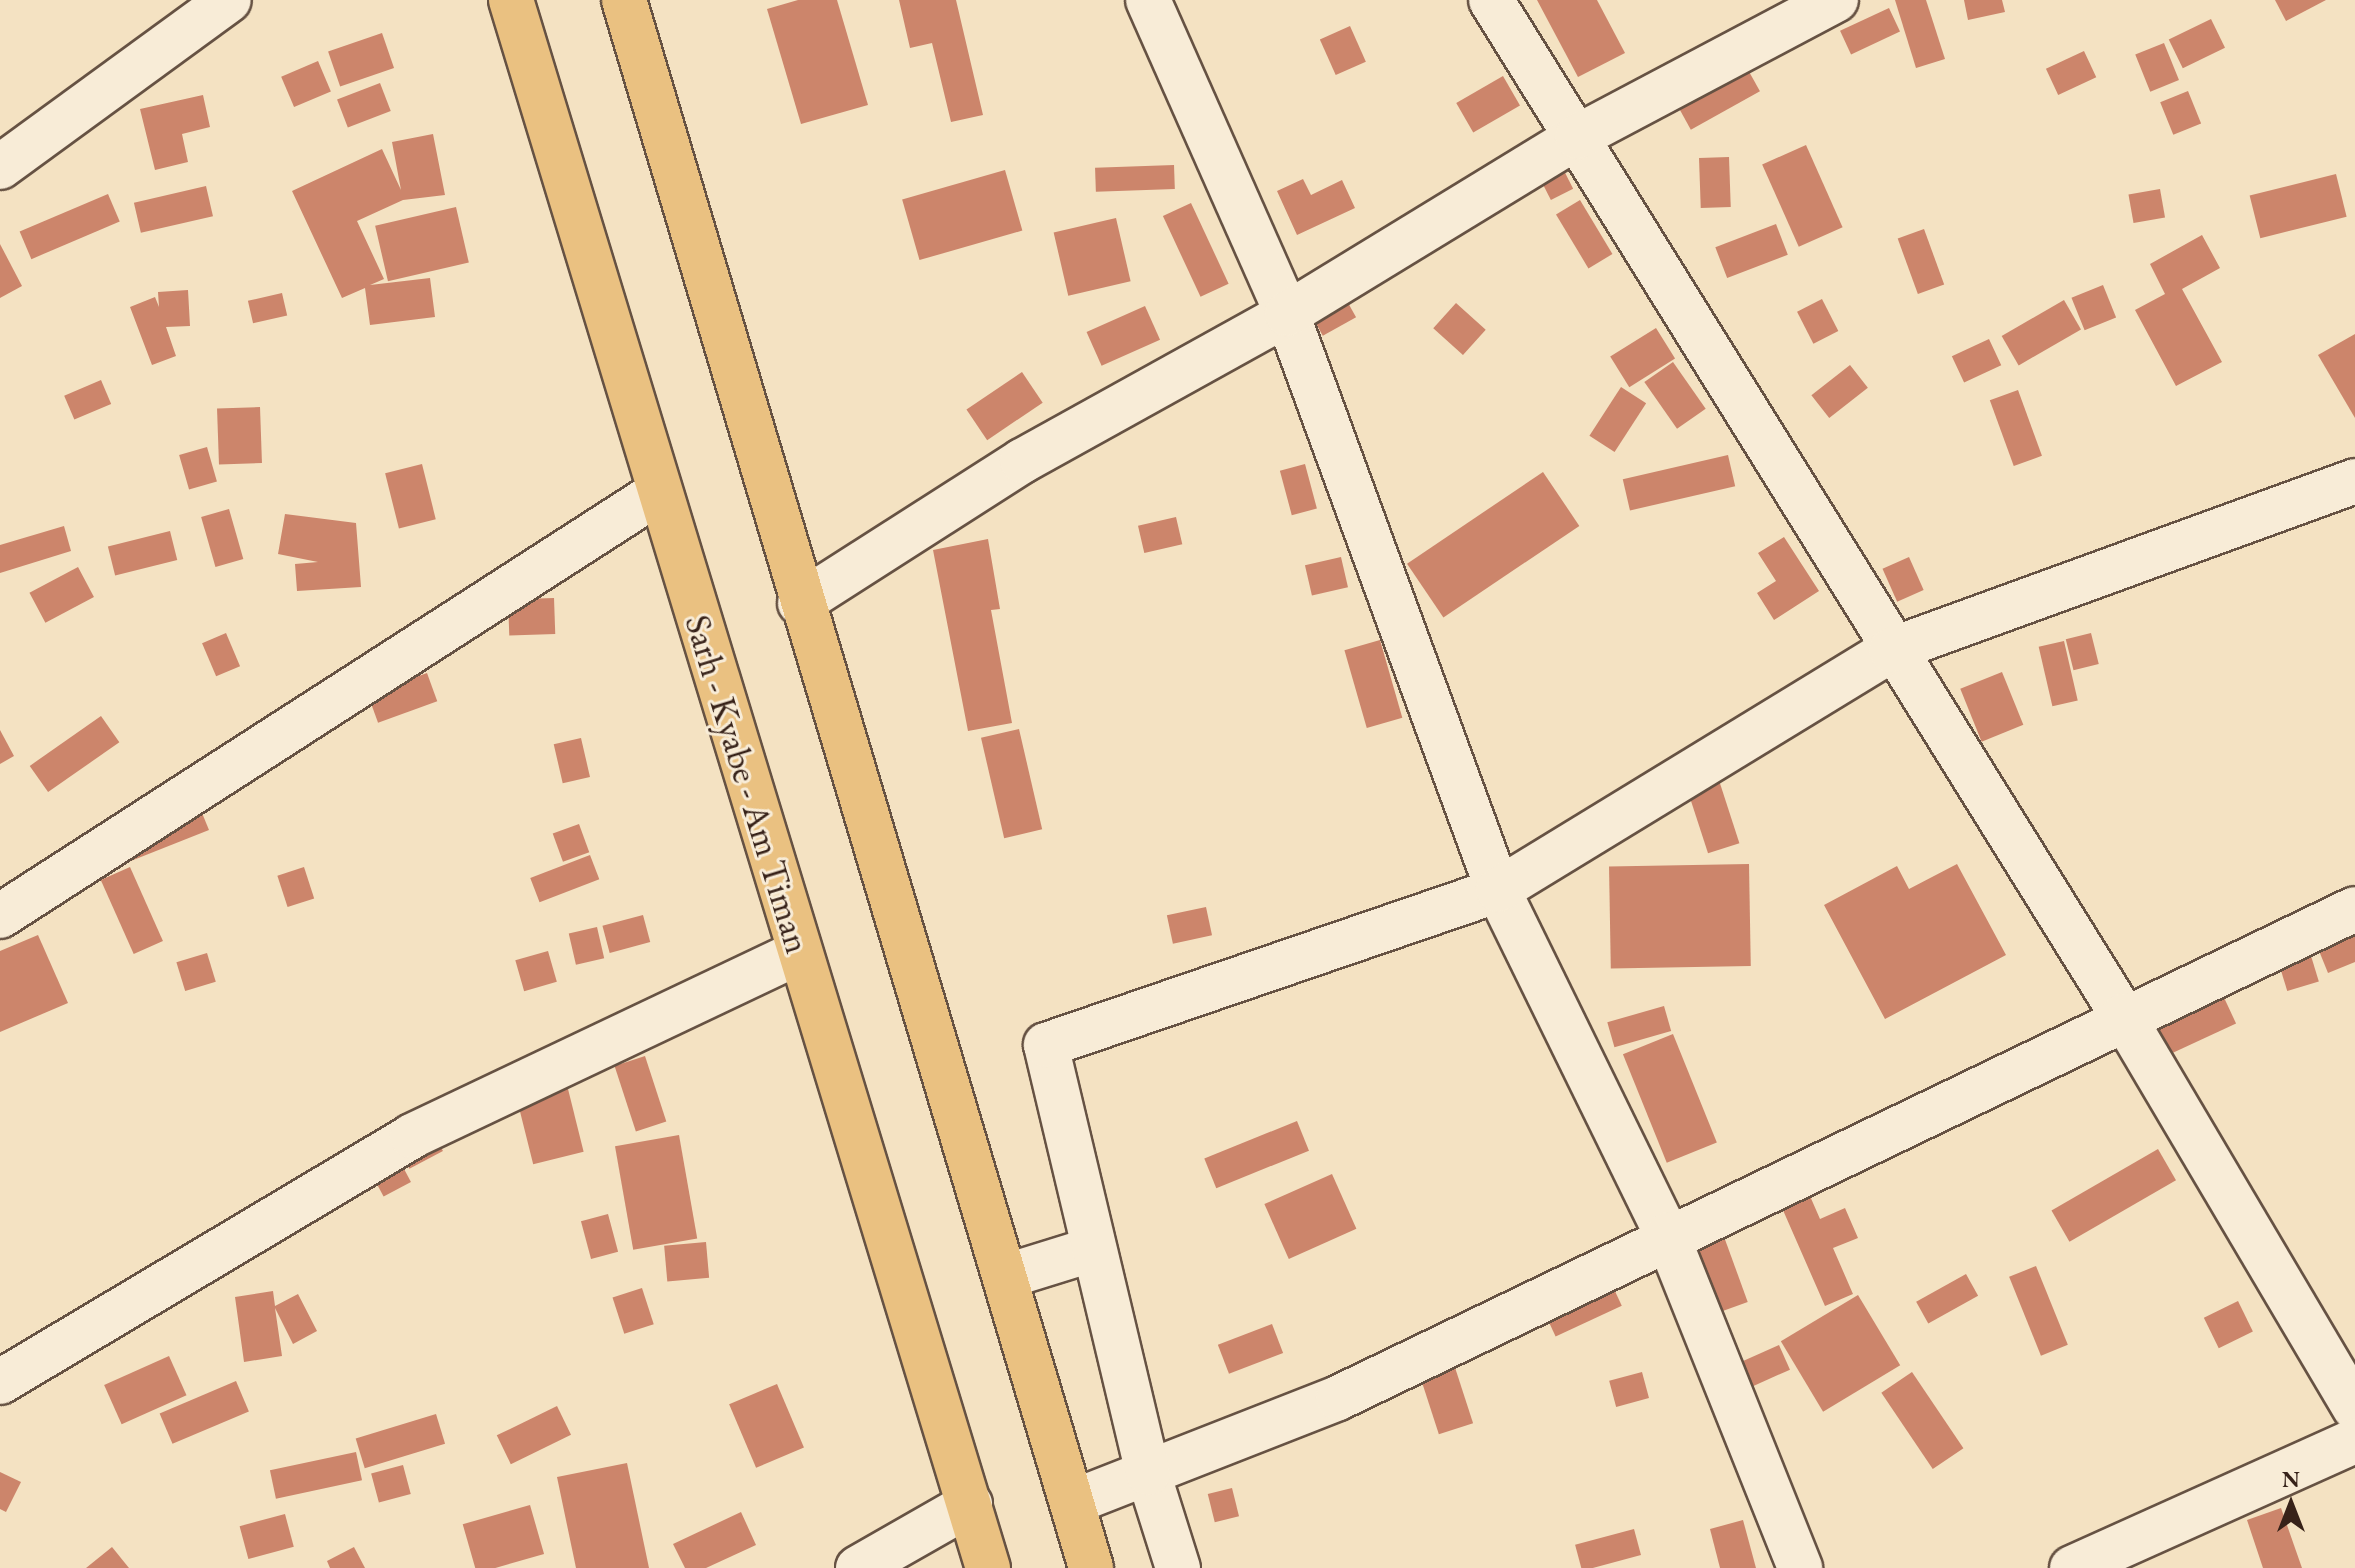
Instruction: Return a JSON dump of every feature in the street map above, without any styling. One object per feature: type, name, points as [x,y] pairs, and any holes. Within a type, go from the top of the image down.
[{"type":"highway","name":"Sarh - Kyabe - Am Timan","points":[[511,0],[988,1568]]},
{"type":"highway","points":[[624,0],[800,603],[1007,1276],[1091,1568]]},
{"type":"street","points":[[0,167],[229,0]]},
{"type":"street","points":[[1148,0],[1287,314],[1498,890],[1667,1235],[1800,1568]]},
{"type":"street","points":[[1491,0],[1891,650],[2123,1016],[2355,1409]]},
{"type":"street","points":[[800,603],[1022,461],[1287,314],[1577,137],[1836,0]]},
{"type":"street","points":[[1178,1568],[1148,1473],[1046,1045],[1498,890],[1891,650],[2355,481]]},
{"type":"street","points":[[0,916],[659,492]]},
{"type":"street","points":[[1073,1502],[1338,1398],[1667,1235],[2123,1016],[2355,909]]},
{"type":"street","points":[[0,1382],[412,1136],[799,952]]},
{"type":"street","points":[[1007,1276],[1094,1249]]},
{"type":"street","points":[[2072,1568],[2355,1441]]},
{"type":"street","points":[[858,1568],[970,1504]]},
{"type":"building","points":[[798,0],[837,0],[868,105],[801,124],[767,9]]},
{"type":"building","points":[[899,0],[956,0],[983,115],[951,122],[932,43],[910,48]]},
{"type":"building","points":[[1537,0],[1597,0],[1625,53],[1578,77]]},
{"type":"building","points":[[1895,0],[1926,0],[1945,59],[1916,68]]},
{"type":"building","points":[[1964,0],[2002,0],[2005,12],[1968,20]]},
{"type":"building","points":[[2275,0],[2326,0],[2286,21]]},
{"type":"building","points":[[1889,8],[1900,32],[1851,54],[1840,31]]},
{"type":"building","points":[[2211,19],[2225,48],[2183,68],[2169,40]]},
{"type":"building","points":[[1350,26],[1366,62],[1336,75],[1320,39]]},
{"type":"building","points":[[382,33],[394,68],[340,87],[328,52]]},
{"type":"building","points":[[2164,43],[2179,80],[2150,92],[2135,55]]},
{"type":"building","points":[[2084,51],[2096,77],[2058,95],[2046,69]]},
{"type":"building","points":[[1742,59],[1760,91],[1691,130],[1673,97]]},
{"type":"building","points":[[318,61],[331,91],[294,107],[281,77]]},
{"type":"building","points":[[1503,76],[1520,105],[1473,132],[1456,103]]},
{"type":"building","points":[[380,83],[391,111],[348,127],[337,99]]},
{"type":"building","points":[[2188,91],[2201,123],[2173,135],[2160,102]]},
{"type":"building","points":[[203,95],[210,127],[182,134],[188,162],[155,170],[140,109]]},
{"type":"building","points":[[433,134],[445,195],[403,200],[357,221],[384,279],[370,285],[430,278],[435,317],[370,325],[365,288],[342,298],[292,191],[382,149],[401,190],[392,142]]},
{"type":"building","points":[[1806,145],[1843,227],[1799,247],[1762,165]]},
{"type":"building","points":[[1555,153],[1573,189],[1551,200],[1533,164]]},
{"type":"building","points":[[1729,157],[1731,207],[1701,208],[1699,158]]},
{"type":"building","points":[[1174,165],[1175,189],[1096,192],[1095,168]]},
{"type":"building","points":[[1005,170],[1022,231],[920,260],[902,199]]},
{"type":"building","points":[[2336,174],[2347,217],[2260,238],[2250,196]]},
{"type":"building","points":[[1303,179],[1311,195],[1342,180],[1355,208],[1297,235],[1277,191]]},
{"type":"building","points":[[206,186],[213,216],[141,233],[134,203]]},
{"type":"building","points":[[2160,189],[2165,218],[2134,223],[2128,195]]},
{"type":"building","points":[[108,194],[120,222],[31,259],[20,232]]},
{"type":"building","points":[[1580,200],[1612,254],[1588,268],[1556,214]]},
{"type":"building","points":[[1191,203],[1229,284],[1201,297],[1163,216]]},
{"type":"building","points":[[456,207],[469,263],[388,281],[375,226]]},
{"type":"building","points":[[1116,218],[1131,281],[1068,296],[1054,232]]},
{"type":"building","points":[[1776,224],[1788,255],[1727,278],[1715,247]]},
{"type":"building","points":[[1924,229],[1944,284],[1918,294],[1898,239]]},
{"type":"building","points":[[2202,235],[2220,268],[2182,289],[2222,362],[2176,386],[2135,310],[2165,294],[2150,264]]},
{"type":"building","points":[[0,244],[22,286],[0,298]]},
{"type":"building","points":[[2103,285],[2116,317],[2085,330],[2071,298]]},
{"type":"building","points":[[188,290],[190,326],[166,327],[176,356],[152,365],[130,307],[155,297],[159,307],[158,292]]},
{"type":"building","points":[[1342,292],[1356,317],[1323,336],[1309,310]]},
{"type":"building","points":[[282,293],[287,315],[253,323],[248,301]]},
{"type":"building","points":[[1822,299],[1838,331],[1813,344],[1797,312]]},
{"type":"building","points":[[2064,300],[2081,329],[2019,365],[2002,336]]},
{"type":"building","points":[[1456,303],[1486,330],[1463,355],[1433,328]]},
{"type":"building","points":[[1145,306],[1160,340],[1102,366],[1087,332]]},
{"type":"building","points":[[1656,328],[1675,359],[1629,387],[1610,357]]},
{"type":"building","points":[[2355,334],[2355,418],[2318,355]]},
{"type":"building","points":[[1989,339],[2001,365],[1964,383],[1952,356]]},
{"type":"building","points":[[1673,362],[1706,409],[1677,429],[1644,382]]},
{"type":"building","points":[[1850,365],[1868,388],[1829,418],[1811,395]]},
{"type":"building","points":[[1022,372],[1043,403],[987,440],[966,409]]},
{"type":"building","points":[[101,380],[111,404],[74,420],[64,396]]},
{"type":"building","points":[[1621,387],[1646,403],[1615,452],[1589,436]]},
{"type":"building","points":[[2018,390],[2042,456],[2014,466],[1990,400]]},
{"type":"building","points":[[260,407],[262,463],[219,464],[217,409]]},
{"type":"building","points":[[207,447],[217,482],[189,490],[179,455]]},
{"type":"building","points":[[1728,455],[1735,486],[1630,510],[1623,479]]},
{"type":"building","points":[[422,464],[436,519],[399,528],[385,473]]},
{"type":"building","points":[[1305,464],[1317,508],[1292,515],[1280,471]]},
{"type":"building","points":[[1543,472],[1579,526],[1443,618],[1407,564]]},
{"type":"building","points":[[229,509],[243,559],[215,567],[201,517]]},
{"type":"building","points":[[285,514],[356,523],[361,587],[297,591],[295,564],[318,562],[278,554]]},
{"type":"building","points":[[1176,517],[1182,544],[1144,553],[1138,526]]},
{"type":"building","points":[[64,526],[71,551],[0,573],[0,545]]},
{"type":"building","points":[[170,531],[177,560],[115,576],[108,546]]},
{"type":"building","points":[[1784,537],[1819,591],[1774,620],[1757,593],[1776,581],[1758,553]]},
{"type":"building","points":[[988,539],[1000,609],[991,610],[1012,723],[968,731],[933,550]]},
{"type":"building","points":[[1341,557],[1348,587],[1312,596],[1305,565]]},
{"type":"building","points":[[1909,557],[1924,590],[1897,602],[1883,569]]},
{"type":"building","points":[[78,567],[94,597],[45,623],[29,593]]},
{"type":"building","points":[[554,598],[555,634],[509,636],[508,600]]},
{"type":"building","points":[[226,633],[240,666],[216,676],[202,643]]},
{"type":"building","points":[[2091,633],[2099,664],[2074,670],[2066,639]]},
{"type":"building","points":[[1380,640],[1402,718],[1367,728],[1344,650]]},
{"type":"building","points":[[2064,641],[2078,700],[2052,706],[2039,647]]},
{"type":"building","points":[[2002,672],[2023,725],[1982,742],[1960,689]]},
{"type":"building","points":[[427,673],[437,701],[378,723],[368,695]]},
{"type":"building","points":[[101,716],[119,742],[48,792],[30,766]]},
{"type":"building","points":[[1019,729],[1042,829],[1004,838],[981,738]]},
{"type":"building","points":[[0,730],[14,756],[0,764]]},
{"type":"building","points":[[581,738],[590,777],[563,783],[554,744]]},
{"type":"building","points":[[1715,768],[1739,843],[1708,853],[1684,778]]},
{"type":"building","points":[[195,796],[209,830],[98,874]]},
{"type":"building","points":[[579,824],[589,852],[563,862],[553,834]]},
{"type":"building","points":[[590,855],[599,879],[540,902],[530,878]]},
{"type":"building","points":[[1749,864],[1751,966],[1611,968],[1609,866]]},
{"type":"building","points":[[1957,864],[2006,955],[1885,1019],[1824,905],[1897,866],[1909,889]]},
{"type":"building","points":[[130,867],[163,941],[134,954],[101,880]]},
{"type":"building","points":[[304,867],[314,898],[288,907],[277,876]]},
{"type":"building","points":[[1206,907],[1212,935],[1173,944],[1167,915]]},
{"type":"building","points":[[643,915],[650,942],[610,953],[602,926]]},
{"type":"building","points":[[2355,919],[2355,962],[2328,973],[2313,936]]},
{"type":"building","points":[[597,927],[604,958],[576,965],[569,934]]},
{"type":"building","points":[[38,935],[68,1003],[0,1032],[0,951]]},
{"type":"building","points":[[2308,946],[2319,981],[2287,991],[2276,956]]},
{"type":"building","points":[[548,951],[557,982],[524,991],[515,960]]},
{"type":"building","points":[[207,953],[216,982],[185,991],[176,962]]},
{"type":"building","points":[[2220,989],[2236,1023],[2171,1054],[2155,1019]]},
{"type":"building","points":[[1664,1006],[1671,1031],[1614,1047],[1607,1022]]},
{"type":"building","points":[[1673,1034],[1717,1142],[1667,1163],[1623,1054]]},
{"type":"building","points":[[645,1056],[666,1122],[636,1132],[615,1066]]},
{"type":"building","points":[[565,1077],[584,1152],[533,1164],[515,1090]]},
{"type":"building","points":[[427,1121],[443,1151],[409,1169],[393,1139]]},
{"type":"building","points":[[1297,1121],[1309,1151],[1216,1188],[1204,1158]]},
{"type":"building","points":[[679,1135],[697,1238],[633,1250],[615,1146]]},
{"type":"building","points":[[2158,1149],[2176,1180],[2069,1242],[2051,1210]]},
{"type":"building","points":[[395,1152],[411,1182],[384,1197],[368,1167]]},
{"type":"building","points":[[1332,1174],[1356,1229],[1289,1259],[1264,1204]]},
{"type":"building","points":[[1803,1180],[1820,1219],[1845,1208],[1858,1238],[1833,1248],[1853,1294],[1825,1306],[1775,1192]]},
{"type":"building","points":[[608,1214],[618,1252],[591,1259],[581,1221]]},
{"type":"building","points":[[1719,1223],[1748,1302],[1719,1313],[1690,1234]]},
{"type":"building","points":[[706,1242],[709,1278],[667,1282],[664,1246]]},
{"type":"building","points":[[2036,1266],[2068,1345],[2041,1356],[2009,1277]]},
{"type":"building","points":[[1607,1274],[1622,1306],[1556,1337],[1541,1305]]},
{"type":"building","points":[[1966,1274],[1978,1296],[1928,1323],[1916,1302]]},
{"type":"building","points":[[642,1288],[654,1324],[624,1334],[613,1298]]},
{"type":"building","points":[[273,1291],[275,1306],[298,1294],[317,1331],[293,1344],[275,1308],[282,1356],[244,1362],[235,1297]]},
{"type":"building","points":[[1858,1295],[1900,1365],[1823,1412],[1781,1341]]},
{"type":"building","points":[[2238,1301],[2253,1332],[2219,1348],[2204,1318]]},
{"type":"building","points":[[1272,1324],[1283,1353],[1229,1374],[1218,1345]]},
{"type":"building","points":[[1779,1345],[1790,1370],[1751,1387],[1740,1362]]},
{"type":"building","points":[[1449,1349],[1473,1423],[1439,1434],[1415,1360]]},
{"type":"building","points":[[169,1356],[186,1395],[122,1424],[104,1385]]},
{"type":"building","points":[[1642,1372],[1649,1398],[1616,1407],[1609,1381]]},
{"type":"building","points":[[1912,1372],[1963,1448],[1933,1469],[1881,1393]]},
{"type":"building","points":[[236,1381],[249,1411],[172,1444],[160,1413]]},
{"type":"building","points":[[777,1384],[804,1448],[756,1468],[729,1404]]},
{"type":"building","points":[[557,1406],[571,1435],[511,1464],[497,1435]]},
{"type":"building","points":[[436,1414],[445,1444],[365,1468],[356,1439]]},
{"type":"building","points":[[356,1452],[362,1480],[276,1499],[270,1470]]},
{"type":"building","points":[[627,1463],[649,1568],[576,1568],[557,1477]]},
{"type":"building","points":[[403,1465],[411,1494],[379,1503],[371,1474]]},
{"type":"building","points":[[0,1472],[21,1482],[6,1512],[0,1509]]},
{"type":"building","points":[[1232,1488],[1239,1516],[1215,1522],[1208,1494]]},
{"type":"building","points":[[530,1505],[544,1554],[495,1568],[475,1568],[463,1524]]},
{"type":"building","points":[[2281,1508],[2302,1568],[2263,1568],[2247,1520]]},
{"type":"building","points":[[741,1512],[756,1545],[706,1568],[685,1568],[673,1544]]},
{"type":"building","points":[[285,1514],[294,1547],[248,1559],[240,1526]]},
{"type":"building","points":[[1743,1520],[1756,1568],[1720,1568],[1710,1529]]},
{"type":"building","points":[[1634,1529],[1641,1555],[1593,1568],[1581,1568],[1575,1545]]},
{"type":"building","points":[[112,1547],[129,1568],[86,1568]]},
{"type":"building","points":[[354,1547],[365,1568],[330,1568],[327,1561]]}]
